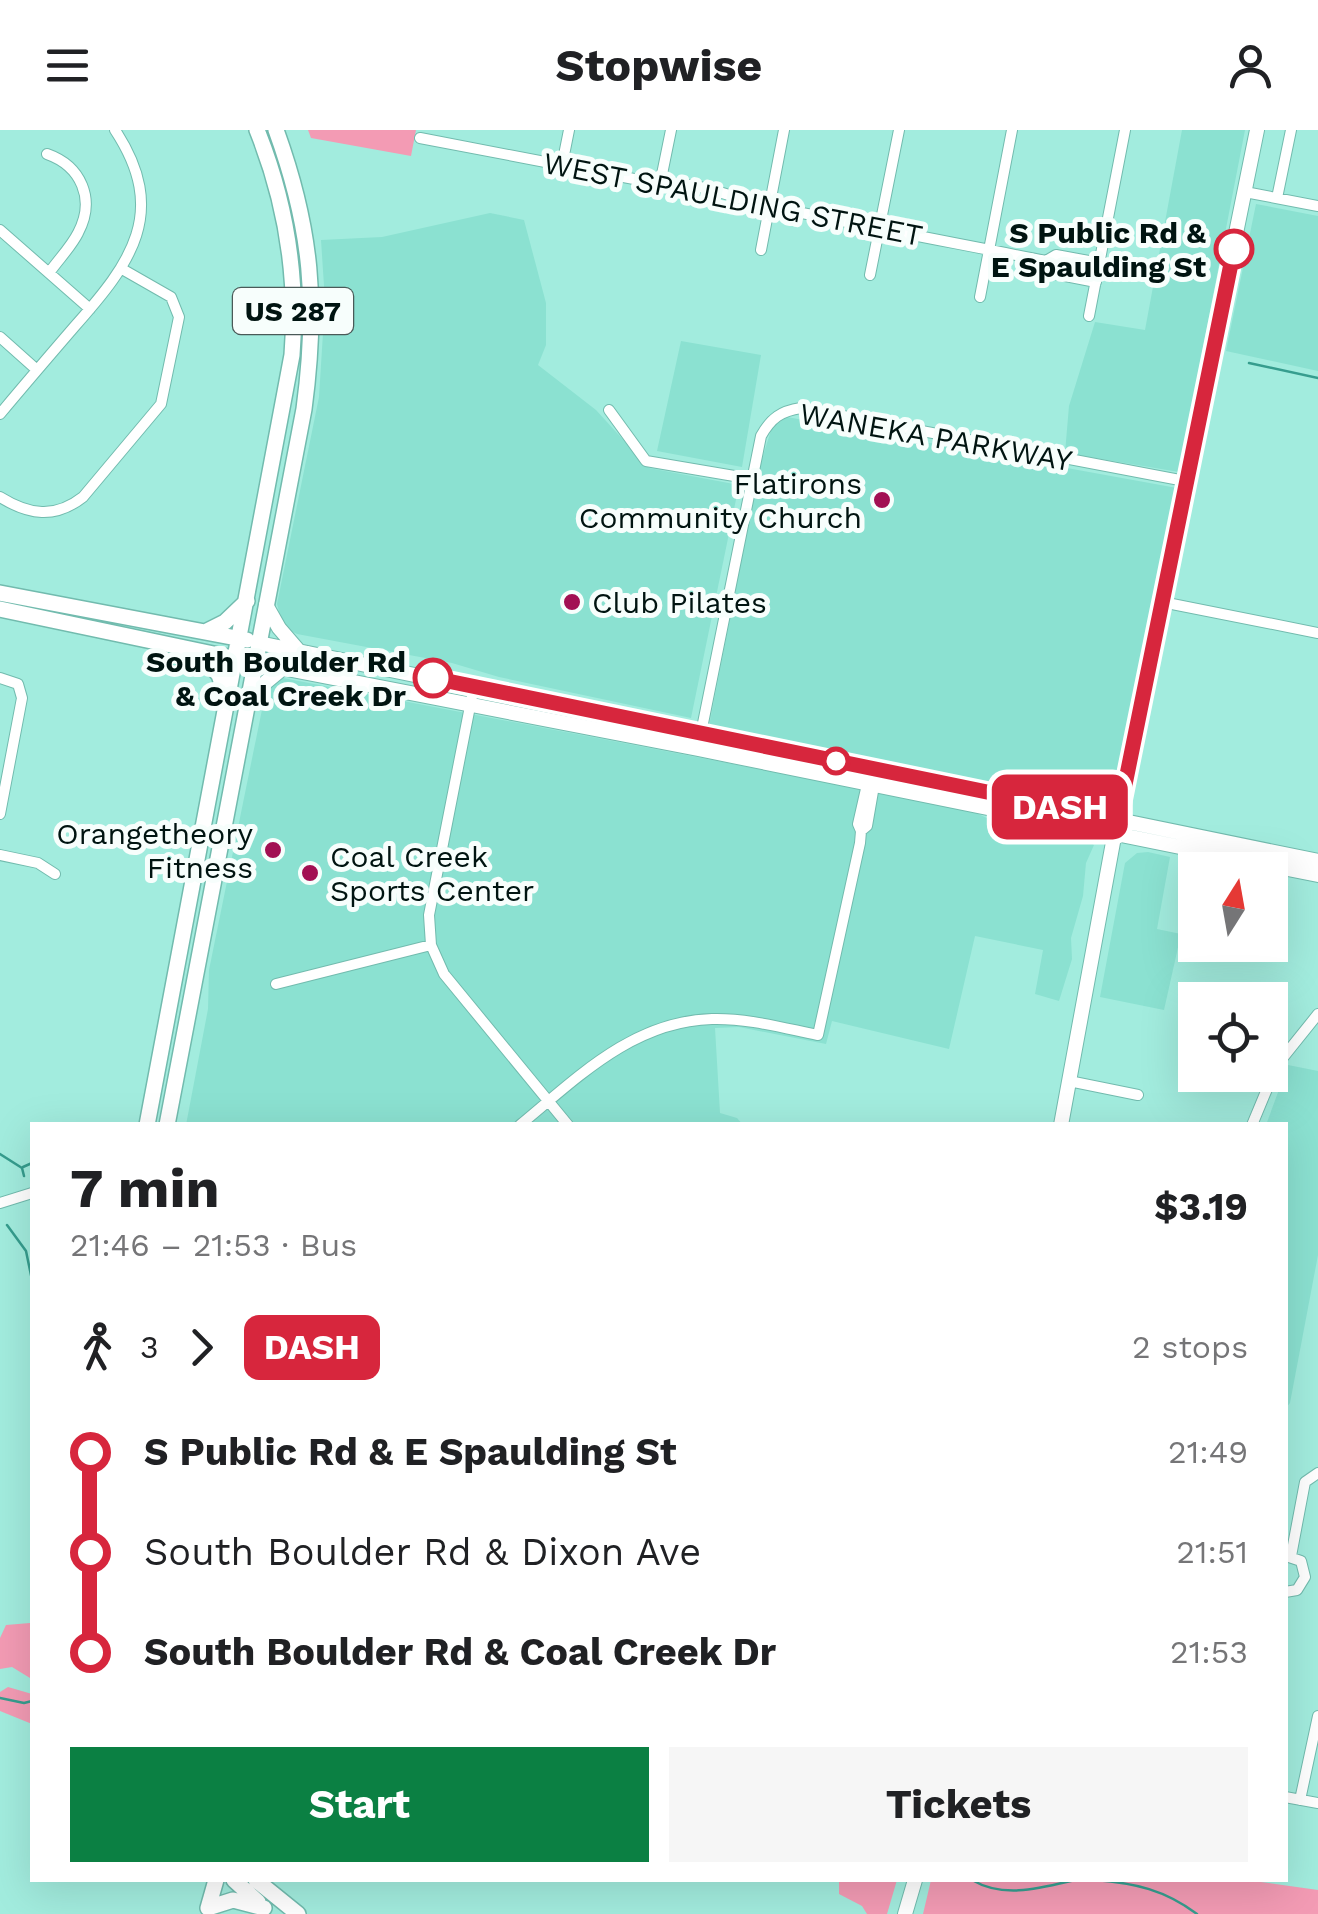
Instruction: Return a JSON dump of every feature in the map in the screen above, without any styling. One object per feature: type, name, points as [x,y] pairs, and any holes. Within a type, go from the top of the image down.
[{"type":"main road","name":"US 287","points":[[148,1122],[293,336],[289,243],[274,179],[256,130]]},
{"type":"main road","name":"US 287","points":[[168,1122],[304,410],[312,335],[307,237],[295,184],[276,130]]},
{"type":"main road","points":[[1061,1122],[1116,826],[1257,130]]},
{"type":"main road","points":[[0,594],[298,650],[874,769],[1318,876]]},
{"type":"main road","points":[[204,632],[225,622],[247,601]]},
{"type":"main road","points":[[266,605],[298,650]]},
{"type":"main road","points":[[0,609],[871,784],[1318,861]]},
{"type":"main road","points":[[200,652],[219,675],[228,699]]},
{"type":"main road","points":[[247,706],[283,668]]},
{"type":"main road","points":[[205,1911],[215,1882]]},
{"type":"main road","points":[[236,1882],[268,1911]]},
{"type":"main road","points":[[258,1882],[298,1914]]},
{"type":"main road","points":[[904,1914],[914,1882]]},
{"type":"main road","points":[[205,1911],[233,1900],[254,1903],[268,1911]]},
{"type":"street","points":[[0,414],[122,269],[138,230],[140,189],[134,165],[115,130]]},
{"type":"street","points":[[463,146],[466,130]]},
{"type":"street","points":[[562,165],[569,130]]},
{"type":"street","points":[[660,184],[671,130]]},
{"type":"street","points":[[761,250],[784,130]]},
{"type":"street","points":[[870,275],[898,130]]},
{"type":"street","points":[[980,297],[1012,130]]},
{"type":"street","points":[[1089,316],[1125,130]]},
{"type":"street","points":[[1277,198],[1291,130]]},
{"type":"street","name":"WEST SPAULDING STREET","points":[[420,138],[660,184],[674,182],[706,188],[769,206],[1046,261],[1056,255],[1100,263]]},
{"type":"street","points":[[47,154],[67,161],[79,177],[86,207],[76,237],[48,272]]},
{"type":"street","points":[[1245,192],[1318,206]]},
{"type":"street","points":[[0,230],[90,309]]},
{"type":"street","name":"WEST SPAULDING STREET","points":[[1046,261],[1055,274],[1096,282]]},
{"type":"street","points":[[0,497],[40,514],[68,509],[83,497],[162,404],[179,314],[171,297],[122,269]]},
{"type":"street","points":[[0,337],[37,370]]},
{"type":"street","name":"WANEKA PARKWAY","points":[[698,749],[760,436],[767,424],[784,411],[802,408],[1185,482]]},
{"type":"street","points":[[609,410],[646,462],[752,479]]},
{"type":"street","points":[[1162,602],[1318,633]]},
{"type":"street","points":[[0,678],[18,684],[22,698],[3,782],[0,814]]},
{"type":"street","points":[[474,686],[429,914],[432,945],[444,974],[565,1122]]},
{"type":"street","points":[[524,1122],[627,1042],[681,1022],[742,1020],[818,1035],[862,831],[858,824],[874,769]]},
{"type":"street","points":[[0,855],[38,863],[55,874]]},
{"type":"street","points":[[276,984],[432,945]]},
{"type":"street","points":[[1253,1122],[1277,1065],[1318,1014]]},
{"type":"street","points":[[1068,1081],[1138,1095]]},
{"type":"street","points":[[0,1203],[30,1194]]},
{"type":"street","points":[[1288,1592],[1297,1590],[1312,1578],[1300,1561],[1288,1556],[1305,1485],[1315,1474]]},
{"type":"street","points":[[1300,1800],[1318,1716]]},
{"type":"street","points":[[1288,1798],[1318,1803]]},
{"type":"shaded area","points":[[308,130],[416,130],[411,156],[311,138]]},
{"type":"shaded area","points":[[1182,130],[1245,130],[1179,472],[1065,453],[1069,406],[1095,322],[1145,330]]},
{"type":"shaded area","points":[[1256,204],[1318,216],[1318,371],[1226,351]]},
{"type":"shaded area","points":[[490,213],[524,220],[546,303],[546,345],[538,365],[596,410],[649,468],[739,485],[691,718],[499,677],[452,663],[297,634],[283,627],[277,604],[319,397],[325,301],[321,240],[382,237]]},
{"type":"shaded area","points":[[681,341],[761,355],[742,467],[657,451]]},
{"type":"shaded area","points":[[787,417],[1177,488],[1111,800],[1094,807],[946,774],[708,731],[760,465],[772,427]]},
{"type":"shaded area","points":[[283,678],[968,809],[993,821],[1087,839],[1094,845],[1086,863],[1083,896],[1071,938],[1072,959],[1059,1001],[1035,994],[1043,950],[975,936],[949,1049],[832,1021],[826,1044],[739,1027],[715,1028],[720,1113],[740,1122],[187,1122],[208,1009],[209,970],[266,690]]},
{"type":"shaded area","points":[[1137,853],[1170,857],[1157,929],[1178,933],[1178,947],[1164,1010],[1100,997],[1125,863]]},
{"type":"shaded area","points":[[1288,1065],[1318,1071],[1318,1255],[1288,1405],[1288,1122],[1267,1122],[1278,1092],[1288,1092]]},
{"type":"shaded area","points":[[30,1623],[30,1678],[12,1667],[0,1669],[0,1638],[6,1625]]},
{"type":"shaded area","points":[[8,1687],[30,1693],[30,1723],[0,1711],[0,1692]]},
{"type":"shaded area","points":[[839,1882],[896,1882],[887,1914],[867,1914],[862,1906],[839,1894]]},
{"type":"shaded area","points":[[931,1882],[1260,1882],[1318,1890],[1318,1914],[923,1914]]},
{"type":"waterway","points":[[1249,363],[1318,378]]},
{"type":"waterway","points":[[0,1154],[22,1168],[24,1176]]},
{"type":"waterway","points":[[23,1167],[30,1164]]},
{"type":"waterway","points":[[7,1225],[26,1251],[30,1270]]},
{"type":"waterway","points":[[0,1698],[30,1702]]},
{"type":"waterway","points":[[976,1882],[1010,1890],[1066,1882]]},
{"type":"waterway","points":[[1114,1882],[1149,1889],[1197,1914]]},
{"type":"bus line","name":"DASH","points":[[433,678],[1118,819],[1234,249]]},
{"type":"place","name":"S Public Rd & E Spaulding St","points":[[1234,249]]},
{"type":"place","name":"Flatirons Community Church","points":[[882,500]]},
{"type":"place","name":"Club Pilates","points":[[572,602]]},
{"type":"place","name":"South Boulder Rd & Coal Creek Dr","points":[[433,678]]},
{"type":"place","name":"Orangetheory Fitness","points":[[273,850]]},
{"type":"place","name":"Coal Creek Sports Center","points":[[310,873]]}]
